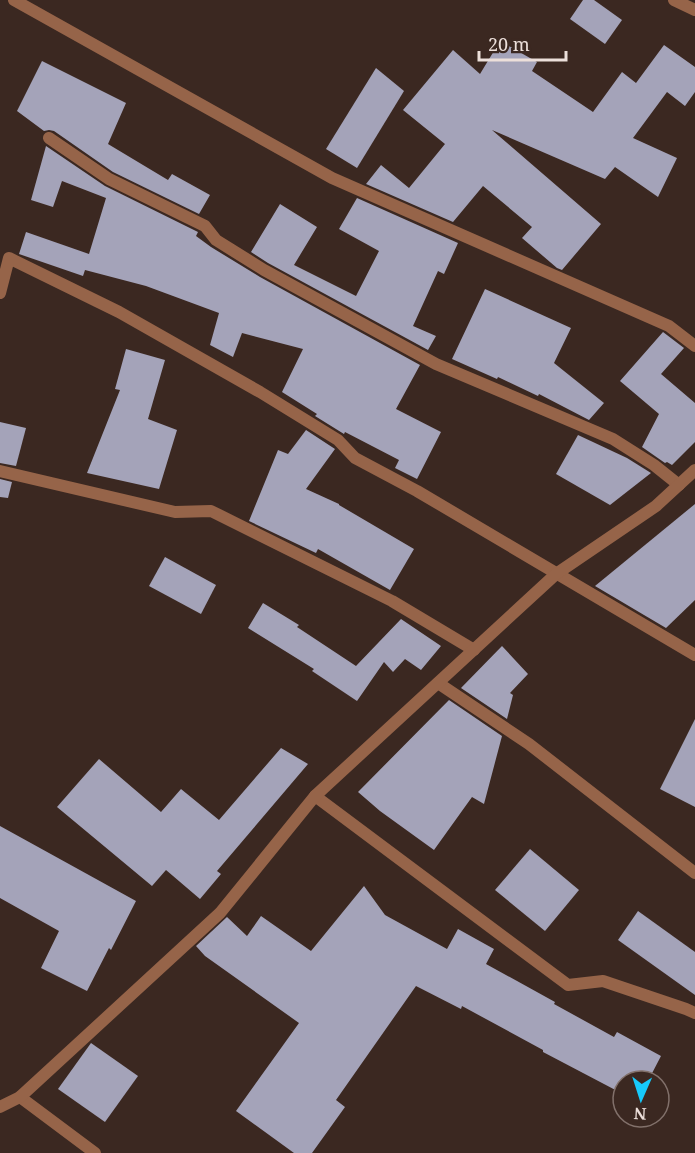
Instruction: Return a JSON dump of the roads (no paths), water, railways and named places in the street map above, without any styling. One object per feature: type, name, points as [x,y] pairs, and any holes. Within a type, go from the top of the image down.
[{"type":"street","points":[[14,0],[332,178],[669,326],[695,346]]},
{"type":"street","points":[[674,0],[695,10]]},
{"type":"street","points":[[49,138],[109,179],[205,226],[216,240],[299,290],[436,364],[613,439],[654,465],[679,485]]},
{"type":"street","points":[[0,293],[9,258],[118,312],[260,392],[338,440],[355,458],[417,491],[695,655]]},
{"type":"street","points":[[0,1107],[20,1097],[220,913],[315,796],[556,574],[656,506],[695,470]]},
{"type":"street","points":[[0,471],[175,512],[211,511],[392,601],[474,650]]},
{"type":"street","points":[[438,683],[529,744],[695,873]]},
{"type":"street","points":[[315,796],[568,985],[603,981],[695,1013]]},
{"type":"street","points":[[20,1097],[95,1153]]}]
